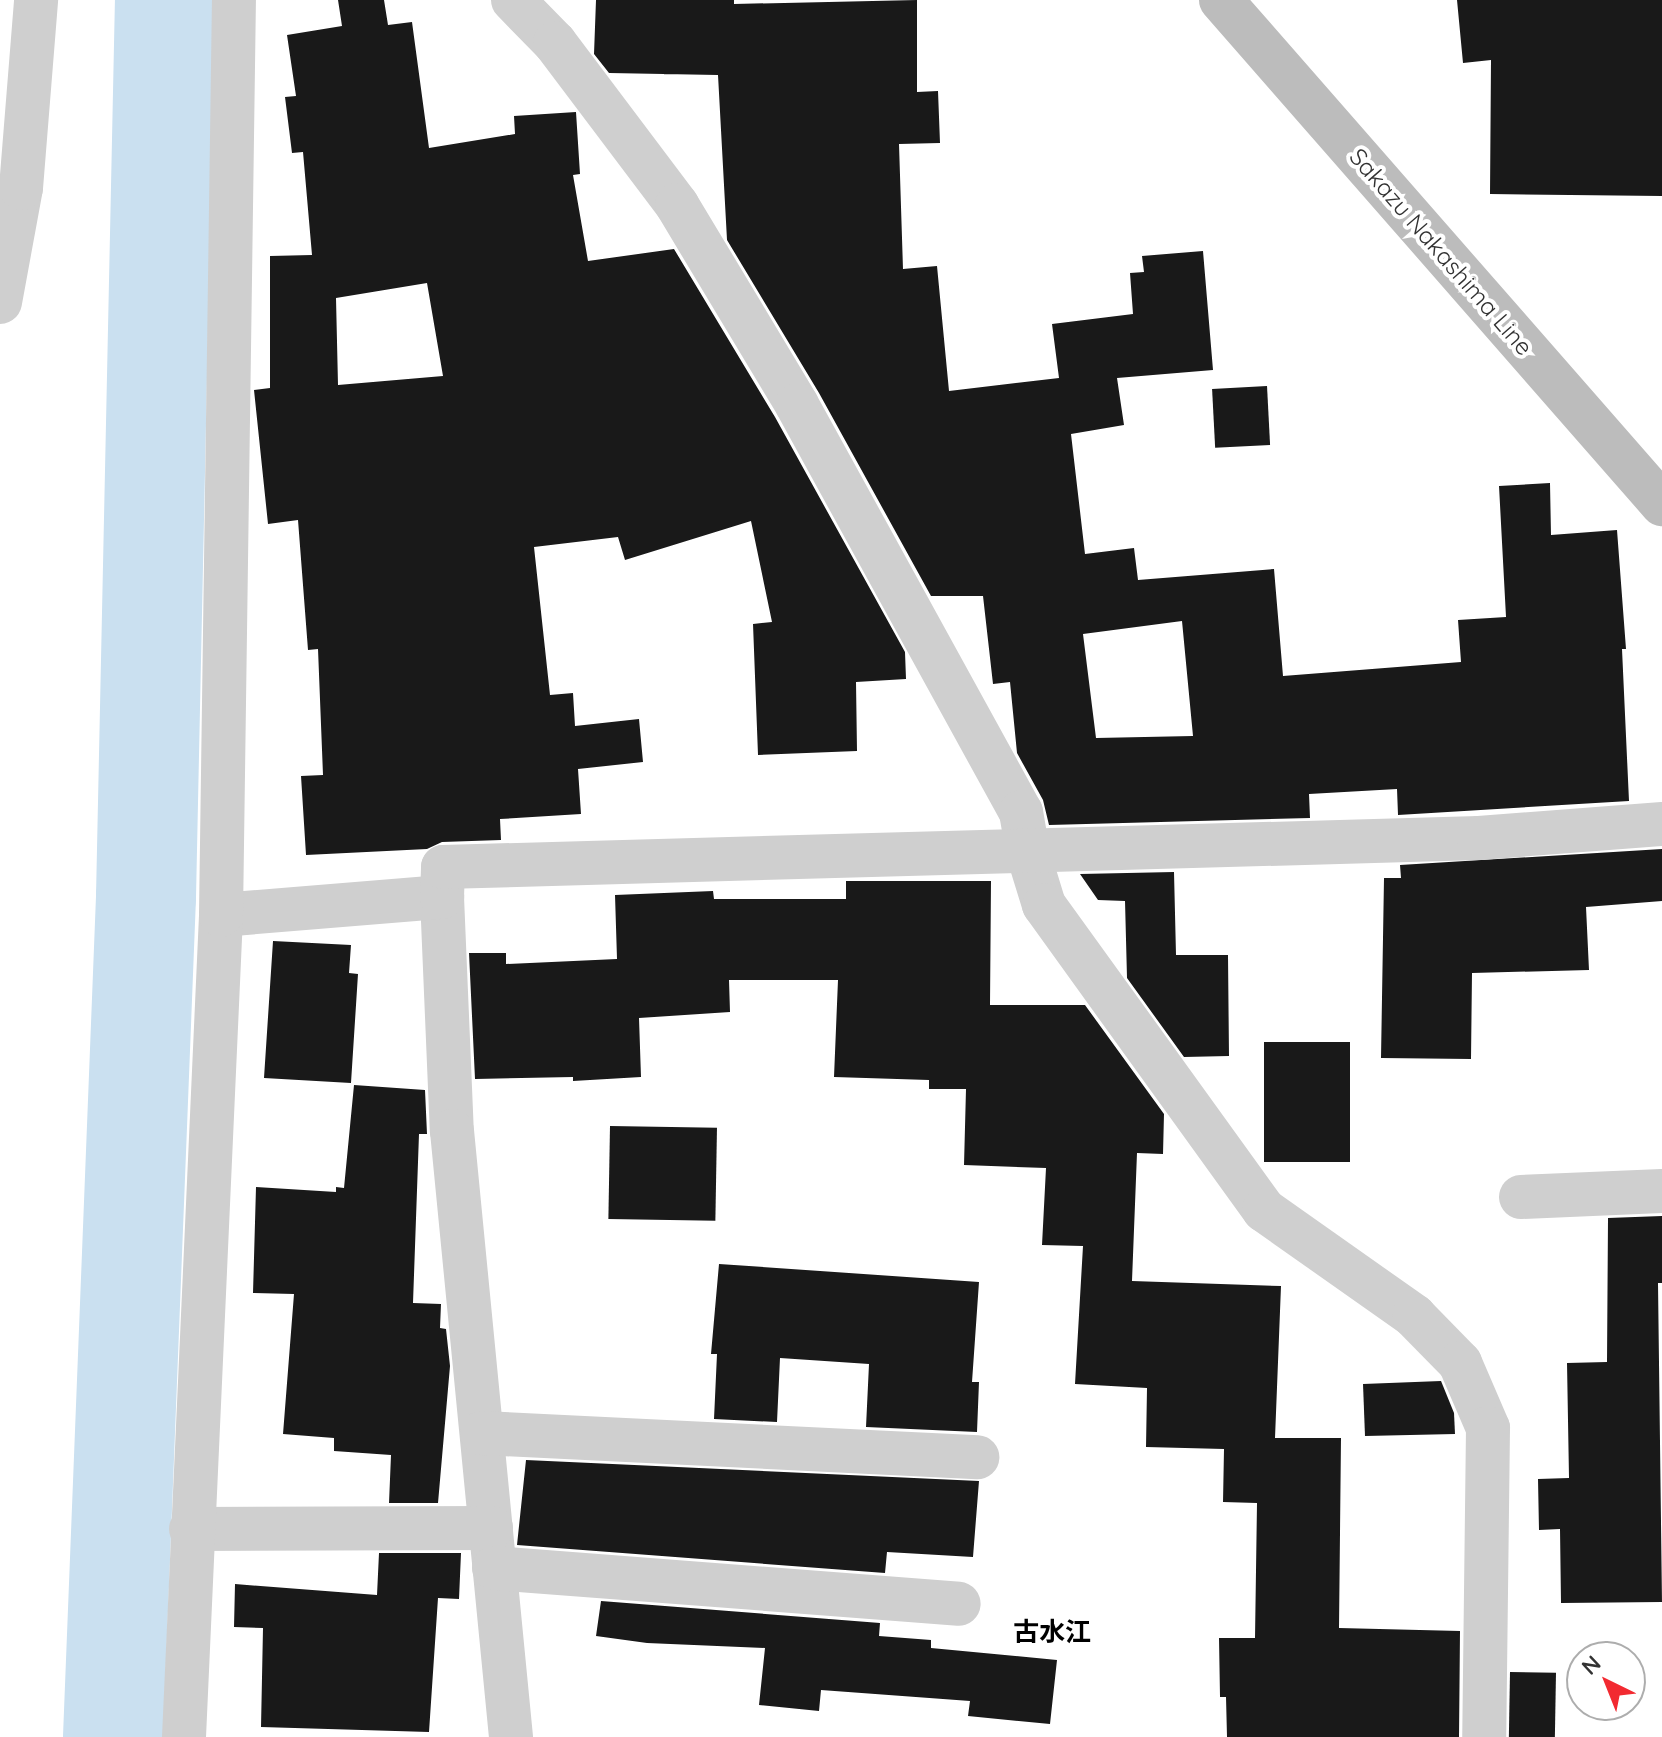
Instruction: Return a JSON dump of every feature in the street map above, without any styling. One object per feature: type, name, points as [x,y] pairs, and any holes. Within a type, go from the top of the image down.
[{"type":"main road","name":"Sakazu Nakashima Line","points":[[1221,0],[1662,504]]},
{"type":"street","points":[[0,302],[21,188],[36,0]]},
{"type":"street","points":[[184,1737],[221,915],[234,0]]},
{"type":"street","points":[[513,0],[555,43],[685,218],[797,405],[1021,812],[1028,853],[1044,905],[1264,1210],[1414,1316],[1460,1363],[1488,1428],[1484,1737]]},
{"type":"street","points":[[511,1737],[452,1131],[443,867],[1479,838],[1662,824]]},
{"type":"street","points":[[221,915],[442,897]]},
{"type":"street","points":[[1521,1197],[1662,1191]]},
{"type":"street","points":[[482,1433],[977,1457]]},
{"type":"street","points":[[191,1529],[493,1548],[959,1604]]},
{"type":"building","points":[[338,0],[384,0],[388,25],[412,22],[429,148],[515,134],[514,116],[576,112],[580,174],[573,175],[588,261],[674,249],[775,417],[905,652],[906,679],[856,682],[857,751],[758,755],[753,624],[772,622],[751,521],[625,560],[618,537],[534,547],[550,695],[573,693],[575,726],[639,719],[643,762],[578,769],[581,814],[500,819],[501,840],[442,842],[427,849],[306,855],[301,776],[323,775],[318,649],[308,650],[298,520],[268,524],[254,390],[270,388],[270,256],[312,255],[303,152],[292,153],[285,97],[296,96],[287,35],[342,26]],"holes":[[[427,283],[443,376],[338,385],[336,298]]]},
{"type":"building","points":[[596,0],[734,0],[734,4],[917,0],[917,92],[938,91],[940,143],[899,144],[903,269],[937,266],[949,391],[1059,378],[1052,324],[1133,314],[1130,273],[1144,272],[1142,256],[1203,251],[1213,370],[1117,378],[1124,425],[1071,434],[1085,554],[1134,548],[1138,580],[1274,569],[1283,676],[1461,662],[1458,620],[1506,617],[1499,486],[1550,483],[1551,535],[1617,530],[1626,649],[1622,649],[1629,801],[1398,815],[1397,789],[1309,794],[1310,818],[1049,825],[1043,800],[1017,753],[1010,682],[993,684],[983,596],[931,596],[819,393],[727,240],[718,75],[609,73],[594,54]],"holes":[[[1182,621],[1193,736],[1096,738],[1083,634]]]},
{"type":"building","points":[[1457,0],[1662,0],[1662,196],[1490,194],[1491,60],[1463,63]]},
{"type":"building","points":[[1267,386],[1270,445],[1215,448],[1212,389]]},
{"type":"building","points":[[1662,849],[1662,901],[1586,907],[1589,970],[1472,973],[1471,1059],[1381,1058],[1384,878],[1401,878],[1400,865]]},
{"type":"building","points":[[1174,872],[1176,955],[1228,955],[1229,1056],[1184,1057],[1127,978],[1125,901],[1098,900],[1080,874]]},
{"type":"building","points":[[846,881],[991,881],[990,1005],[1085,1005],[1164,1114],[1163,1154],[1137,1153],[1132,1281],[1281,1286],[1275,1438],[1341,1438],[1339,1628],[1460,1631],[1459,1737],[1227,1737],[1226,1697],[1220,1697],[1219,1638],[1255,1638],[1257,1503],[1223,1502],[1224,1449],[1146,1447],[1147,1388],[1075,1384],[1083,1246],[1042,1245],[1046,1168],[964,1165],[966,1089],[929,1089],[929,1080],[834,1077],[838,980],[729,980],[730,1012],[639,1018],[641,1077],[573,1081],[573,1077],[475,1079],[469,953],[506,953],[506,964],[617,959],[615,895],[713,891],[714,899],[846,899]]},
{"type":"building","points":[[273,941],[351,945],[349,973],[358,974],[351,1083],[264,1078]]},
{"type":"building","points":[[1264,1042],[1350,1042],[1350,1162],[1264,1162]]},
{"type":"building","points":[[354,1085],[425,1090],[427,1134],[419,1134],[413,1303],[441,1304],[440,1328],[446,1329],[450,1366],[438,1503],[389,1503],[391,1455],[334,1451],[334,1438],[283,1434],[294,1294],[253,1293],[256,1187],[336,1192],[336,1187],[344,1188]]},
{"type":"building","points":[[610,1126],[717,1128],[715,1221],[608,1219]]},
{"type":"building","points":[[1662,1216],[1662,1283],[1658,1283],[1662,1602],[1561,1603],[1560,1529],[1539,1530],[1538,1479],[1569,1478],[1567,1363],[1607,1362],[1608,1218]]},
{"type":"building","points":[[719,1264],[979,1282],[972,1382],[979,1382],[977,1432],[866,1427],[869,1364],[780,1358],[777,1422],[714,1419],[717,1354],[711,1354]]},
{"type":"building","points":[[1441,1381],[1454,1413],[1455,1434],[1365,1436],[1363,1384]]},
{"type":"building","points":[[526,1460],[979,1481],[973,1557],[887,1552],[885,1573],[517,1545]]},
{"type":"building","points":[[379,1553],[461,1553],[459,1599],[438,1598],[429,1732],[261,1727],[263,1628],[234,1627],[235,1584],[377,1595]]},
{"type":"building","points":[[601,1601],[880,1623],[879,1636],[931,1640],[931,1648],[1057,1660],[1050,1724],[968,1716],[970,1701],[821,1690],[819,1711],[759,1705],[765,1648],[647,1643],[596,1636]]},
{"type":"building","points":[[1510,1672],[1556,1673],[1555,1737],[1509,1737]]},
{"type":"waterway","points":[[113,1737],[146,897],[165,0]]},
{"type":"district","name":"古水江","points":[[1052,1632]]}]
